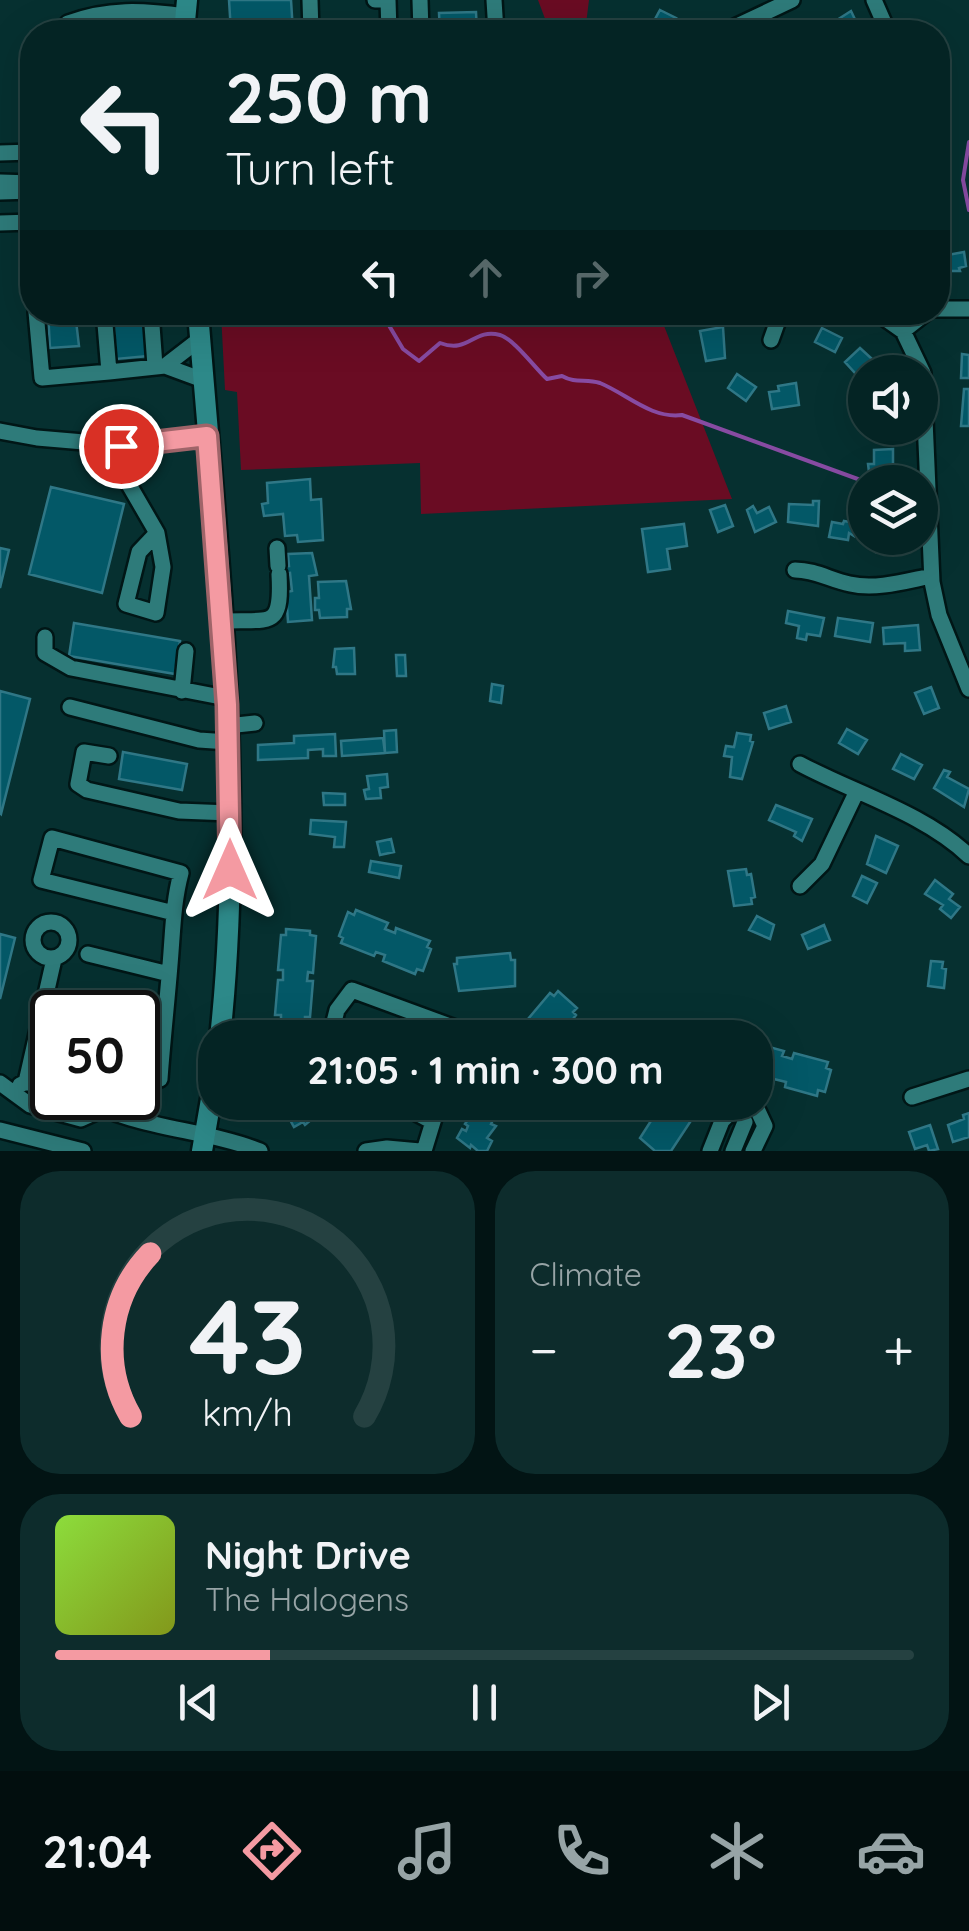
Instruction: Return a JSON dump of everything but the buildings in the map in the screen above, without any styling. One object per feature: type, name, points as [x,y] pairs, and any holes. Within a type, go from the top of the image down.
[{"type":"main road","points":[[199,325],[228,734],[230,813],[222,1020]]},
{"type":"street","points":[[375,0],[388,0],[389,20]]},
{"type":"street","points":[[748,0],[756,17]]},
{"type":"street","points":[[750,20],[792,0]]},
{"type":"street","points":[[76,20],[93,13],[140,10],[185,16]]},
{"type":"street","points":[[37,325],[42,378],[160,366],[203,380]]},
{"type":"street","points":[[105,325],[109,372]]},
{"type":"street","points":[[152,325],[160,366]]},
{"type":"street","points":[[771,340],[776,325]]},
{"type":"street","points":[[894,325],[902,331],[919,361],[924,387],[931,576],[939,615],[969,690]]},
{"type":"street","points":[[902,331],[910,325]]},
{"type":"street","points":[[160,366],[200,339]]},
{"type":"street","points":[[4,434],[121,446],[207,436]]},
{"type":"street","points":[[121,446],[128,483],[157,533],[162,567],[156,613],[126,604],[139,552],[157,533]]},
{"type":"street","points":[[222,622],[275,616],[281,606],[276,548]]},
{"type":"street","points":[[795,570],[817,572],[863,586],[931,576]]},
{"type":"street","points":[[45,637],[45,652],[70,668],[226,698]]},
{"type":"street","points":[[182,691],[186,651]]},
{"type":"street","points":[[70,707],[200,740],[255,723]]},
{"type":"street","points":[[108,756],[84,752],[78,784],[87,790],[179,811],[230,813]]},
{"type":"street","points":[[800,764],[939,834],[969,856]]},
{"type":"street","points":[[800,886],[822,864],[856,793]]},
{"type":"street","points":[[160,1078],[181,873],[52,838],[41,880],[174,913]]},
{"type":"street","points":[[88,954],[169,974]]},
{"type":"street","points":[[47,990],[54,958]]},
{"type":"street","points":[[334,1020],[352,990],[434,1020]]},
{"type":"street","points":[[160,1029],[164,1030]]},
{"type":"street","points":[[30,1056],[13,1085],[30,1105]]},
{"type":"street","points":[[912,1097],[969,1079]]},
{"type":"street","points":[[710,1151],[722,1121],[739,1104],[758,1111],[765,1126],[753,1151]]},
{"type":"street","points":[[133,1120],[204,1142],[260,1151]]},
{"type":"street","points":[[366,1151],[422,1151],[432,1121]]},
{"type":"street","points":[[733,1151],[745,1122]]},
{"type":"street","points":[[0,1130],[83,1151]]},
{"type":"shaded area","points":[[538,0],[589,0],[586,20],[546,20]]},
{"type":"shaded area","points":[[222,325],[664,325],[732,499],[421,514],[420,463],[241,470],[237,392],[225,390]]},
{"type":"waterway","points":[[969,142],[963,180],[969,210]]},
{"type":"waterway","points":[[389,325],[403,349],[419,361],[440,343],[458,345],[483,335],[500,335],[547,379],[562,376],[600,383],[650,410],[682,415],[848,475]]},
{"type":"route","points":[[121,446],[207,436],[222,606],[230,870]]}]
